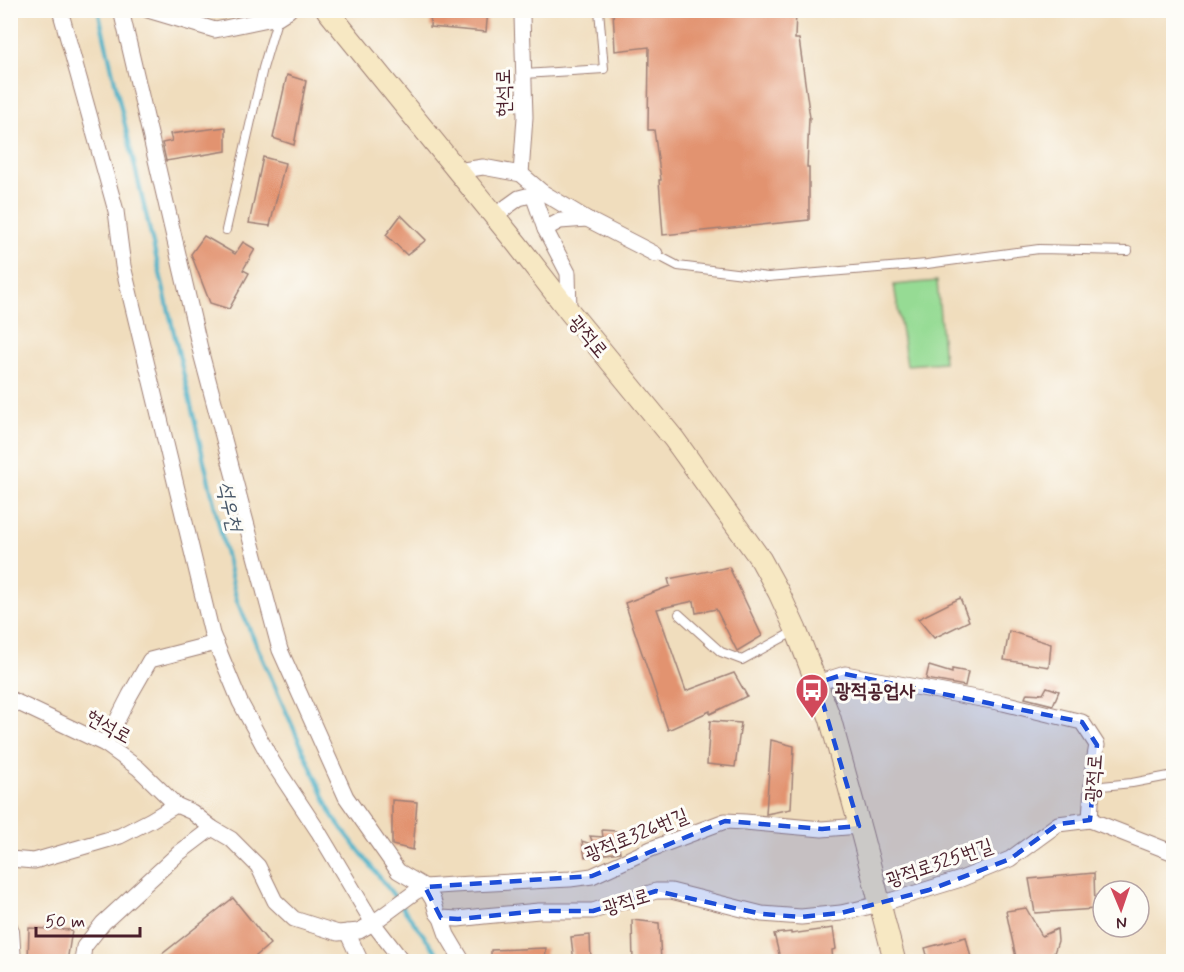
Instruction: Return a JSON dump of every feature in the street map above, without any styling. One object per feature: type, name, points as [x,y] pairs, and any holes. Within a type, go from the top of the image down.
[{"type":"main road","name":"광적로","points":[[327,10],[674,439],[761,560],[796,630],[830,718],[879,901]]},
{"type":"main road","points":[[879,901],[895,962]]},
{"type":"street","points":[[121,10],[202,357],[280,650],[346,797],[398,871],[433,900],[436,913],[441,918],[447,935],[463,962]]},
{"type":"street","points":[[148,10],[215,30],[284,14]]},
{"type":"street","name":"현석로","points":[[520,10],[525,117],[521,174]]},
{"type":"street","points":[[65,11],[116,211],[123,266],[216,643],[240,702],[273,763],[318,831],[373,923],[403,962]]},
{"type":"street","points":[[457,171],[483,167],[521,174],[538,194],[655,254]]},
{"type":"street","points":[[494,216],[519,198],[538,194]]},
{"type":"street","points":[[538,194],[545,229],[568,273],[569,311]]},
{"type":"street","points":[[545,229],[560,221],[587,219]]},
{"type":"street","points":[[105,744],[150,660],[216,643]]},
{"type":"street","name":"광적로","points":[[817,683],[845,674],[1003,703],[1082,722],[1096,746],[1090,820]]},
{"type":"street","name":"현석로","points":[[10,699],[105,744],[138,768],[176,805]]},
{"type":"street","points":[[10,859],[34,861],[120,836],[176,805],[192,812],[231,839],[258,866],[275,901],[294,919],[338,933],[359,931],[420,890]]},
{"type":"street","name":"광적로325번길","points":[[879,901],[961,879],[1010,859],[1058,824],[1090,820],[1173,853]]},
{"type":"street","name":"광적로326번길","points":[[420,890],[453,885],[592,876],[651,849],[725,821],[861,830]]},
{"type":"street","points":[[82,962],[84,947],[102,923],[179,854],[212,828]]},
{"type":"street","name":"광적로","points":[[441,918],[458,919],[538,911],[593,911],[656,891],[671,891],[762,914],[801,917],[842,913],[879,901]]},
{"type":"street","points":[[347,932],[361,962]]},
{"type":"lane","points":[[524,74],[604,69],[599,10]]},
{"type":"lane","points":[[226,230],[263,68],[284,14]]},
{"type":"lane","points":[[655,254],[678,266],[768,277],[927,264],[1039,249],[1128,251]]},
{"type":"lane","points":[[679,614],[721,652],[742,660],[796,630]]},
{"type":"lane","points":[[1092,787],[1169,776]]},
{"type":"lane","points":[[10,918],[15,931],[17,962]]},
{"type":"highlighted area","points":[[845,674],[1082,722],[1097,745],[1090,820],[1058,824],[1010,859],[929,890],[841,913],[801,917],[762,914],[656,891],[593,911],[539,911],[458,919],[441,918],[425,887],[592,876],[725,821],[822,829],[859,826],[817,683]]},
{"type":"green space","points":[[937,281],[944,362],[907,365],[894,285]]},
{"type":"building","points":[[431,10],[488,10],[486,32],[430,27]]},
{"type":"building","points":[[613,10],[796,10],[795,39],[799,39],[810,118],[807,167],[809,167],[809,220],[663,235],[659,180],[661,180],[654,130],[648,130],[649,47],[615,51]]},
{"type":"building","points":[[287,75],[306,81],[294,145],[273,138]]},
{"type":"building","points":[[226,127],[226,151],[166,161],[162,143],[172,141],[170,134]]},
{"type":"building","points":[[263,157],[285,163],[270,226],[249,223]]},
{"type":"building","points":[[401,215],[426,240],[407,255],[386,235]]},
{"type":"building","points":[[204,236],[235,254],[243,242],[255,249],[243,270],[249,273],[229,309],[210,303],[191,254]]},
{"type":"building","points":[[729,567],[762,636],[737,651],[716,609],[696,613],[694,601],[657,609],[686,691],[734,673],[747,696],[710,714],[710,711],[668,730],[625,603],[670,586],[668,579]]},
{"type":"building","points":[[960,598],[969,621],[934,638],[918,619]]},
{"type":"building","points":[[1009,631],[1051,644],[1049,667],[1004,660]]},
{"type":"building","points":[[929,666],[952,673],[952,669],[968,672],[965,686],[926,679]]},
{"type":"building","points":[[1047,687],[1059,691],[1053,705],[1025,698],[1027,693],[1043,694]]},
{"type":"building","points":[[710,721],[741,723],[735,767],[707,764]]},
{"type":"building","points":[[771,740],[794,746],[791,809],[766,814]]},
{"type":"building","points":[[392,800],[417,802],[413,850],[392,845]]},
{"type":"building","points":[[602,830],[616,831],[620,852],[585,857],[582,841],[594,845],[590,836],[603,837]]},
{"type":"building","points":[[1094,873],[1094,879],[1091,879],[1091,909],[1035,913],[1029,879]]},
{"type":"building","points":[[233,898],[270,944],[249,962],[152,962]]},
{"type":"building","points":[[1026,908],[1042,936],[1057,929],[1058,941],[1051,962],[1017,962],[1006,911]]},
{"type":"building","points":[[632,920],[659,923],[661,962],[633,962]]},
{"type":"building","points":[[29,928],[72,930],[67,962],[28,962]]},
{"type":"building","points":[[833,928],[836,949],[832,950],[833,962],[781,962],[774,934]]},
{"type":"building","points":[[590,935],[591,962],[574,962],[571,937]]},
{"type":"building","points":[[966,937],[972,962],[929,962],[925,948]]},
{"type":"building","points":[[546,948],[545,962],[491,962],[491,950]]},
{"type":"waterway","name":"석우천","points":[[98,10],[237,601],[333,817],[398,901]]},
{"type":"waterway","name":"석우천","points":[[402,907],[444,962]]},
{"type":"place","name":"광적공업사","points":[[812,719]]}]
